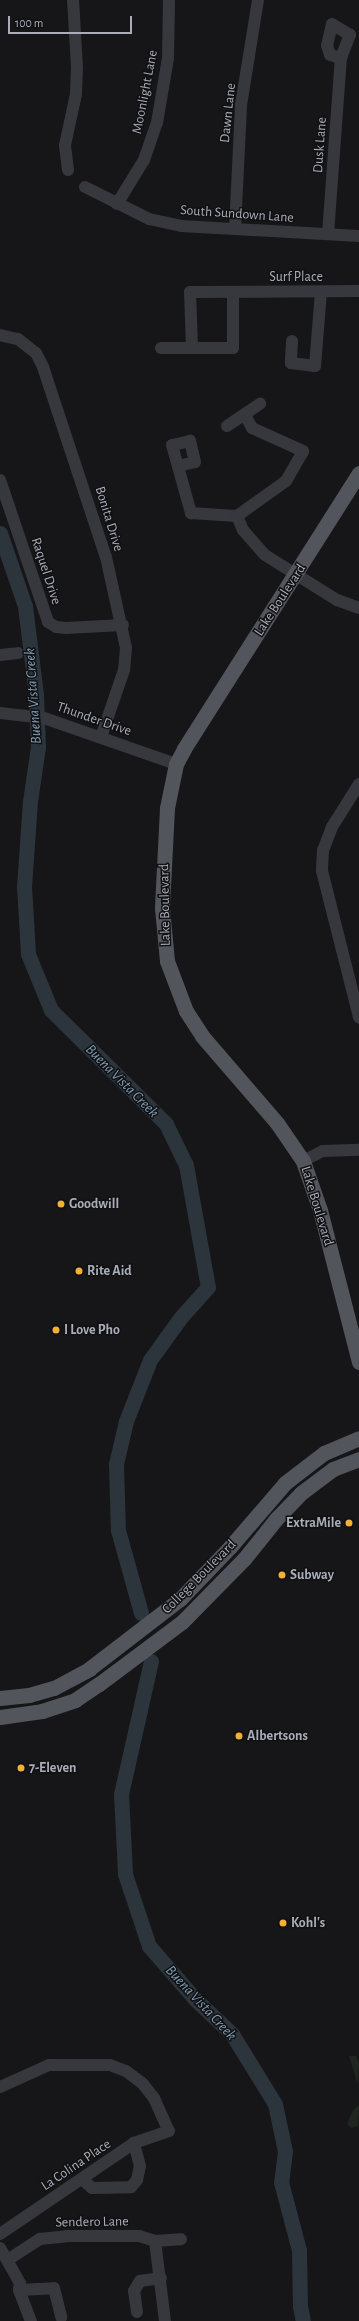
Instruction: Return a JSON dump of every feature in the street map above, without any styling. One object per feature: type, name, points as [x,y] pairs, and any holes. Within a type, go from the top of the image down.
[{"type":"main road","name":"Lake Boulevard","points":[[359,473],[296,575],[186,745],[176,764],[167,808],[162,908],[164,941],[174,984],[186,1011],[202,1036],[277,1123],[303,1161],[320,1210],[359,1362]]},
{"type":"main road","name":"College Boulevard","points":[[0,1698],[29,1695],[54,1688],[89,1669],[155,1620],[180,1599],[220,1558],[285,1483],[324,1453],[359,1438]]},
{"type":"main road","name":"College Boulevard","points":[[7,1716],[42,1711],[74,1700],[100,1684],[182,1622],[244,1560],[295,1499],[333,1469],[359,1459]]},
{"type":"main road","points":[[295,1499],[323,1483],[348,1472],[359,1471]]},
{"type":"main road","points":[[182,1622],[182,1609],[222,1567],[223,1561],[220,1558]]},
{"type":"main road","points":[[42,1711],[43,1704],[55,1692],[54,1688]]},
{"type":"main road","points":[[7,1716],[29,1695]]},
{"type":"street","points":[[68,170],[66,146],[76,94],[77,67],[73,0]]},
{"type":"street","name":"Moonlight Lane","points":[[117,204],[144,160],[157,123],[168,58],[169,0]]},
{"type":"street","name":"Dawn Lane","points":[[235,229],[241,105],[258,0]]},
{"type":"street","name":"Dusk Lane","points":[[328,234],[340,58]]},
{"type":"street","name":"South Sundown Lane","points":[[85,187],[149,219],[181,226],[359,236]]},
{"type":"street","name":"Surf Place","points":[[192,348],[190,292],[359,291]]},
{"type":"street","points":[[161,348],[233,348],[233,292]]},
{"type":"street","points":[[292,341],[291,363],[315,366],[321,292]]},
{"type":"street","name":"Bonita Drive","points":[[0,335],[18,339],[36,353],[43,367],[97,529],[122,625],[126,648],[124,670],[101,737]]},
{"type":"street","points":[[227,426],[260,404]]},
{"type":"street","points":[[178,466],[191,513],[236,516],[286,481],[303,451],[252,428],[245,414]]},
{"type":"street","name":"Raquel Drive","points":[[0,480],[48,622],[56,627],[66,628],[122,625]]},
{"type":"street","points":[[236,516],[254,545],[296,575],[337,600],[359,608]]},
{"type":"street","points":[[0,655],[18,653]]},
{"type":"street","name":"Thunder Drive","points":[[0,713],[44,718],[176,764]]},
{"type":"street","points":[[359,784],[332,827],[323,850],[322,871],[359,1017]]},
{"type":"street","points":[[303,1161],[323,1151],[359,1150]]},
{"type":"street","name":"La Colina Place","points":[[0,2087],[49,2065],[110,2066],[126,2071],[143,2084],[154,2098],[169,2131],[134,2143],[1,2233]]},
{"type":"street","points":[[82,2179],[92,2188],[131,2187],[137,2180],[140,2166],[134,2143]]},
{"type":"street","name":"Sendero Lane","points":[[9,2259],[40,2239],[67,2236],[132,2236],[155,2240],[181,2238]]},
{"type":"street","points":[[155,2240],[161,2278],[165,2321]]},
{"type":"street","points":[[0,2248],[9,2259],[20,2283],[19,2290],[31,2321]]},
{"type":"street","points":[[137,2312],[134,2291],[140,2281],[161,2278]]},
{"type":"street","points":[[19,2290],[54,2288],[61,2317]]},
{"type":"shaded area","points":[[349,2056],[356,2056],[359,2063],[358,2085]]},
{"type":"shaded area","points":[[359,2105],[358,2126],[351,2128],[347,2124],[353,2110]]},
{"type":"waterway","name":"Buena Vista Creek","points":[[0,533],[25,606],[36,694],[38,747],[30,801],[24,886],[28,954],[51,1010],[166,1124],[186,1165],[208,1287],[181,1317],[150,1360],[126,1421],[116,1464],[118,1530],[141,1613]]},
{"type":"waterway","name":"Buena Vista Creek","points":[[151,1661],[121,1794],[125,1874],[149,1946],[195,1999],[232,2034],[275,2104],[285,2151],[281,2182],[299,2250],[300,2306],[303,2321]]},
{"type":"place","name":"Goodwill","points":[[61,1204]]},
{"type":"place","name":"Rite Aid","points":[[79,1271]]},
{"type":"place","name":"I Love Pho","points":[[56,1330]]},
{"type":"place","name":"ExtraMile","points":[[349,1523]]},
{"type":"place","name":"Subway","points":[[282,1575]]},
{"type":"place","name":"Albertsons","points":[[239,1736]]},
{"type":"place","name":"7-Eleven","points":[[21,1768]]},
{"type":"place","name":"Kohl's","points":[[283,1923]]}]
